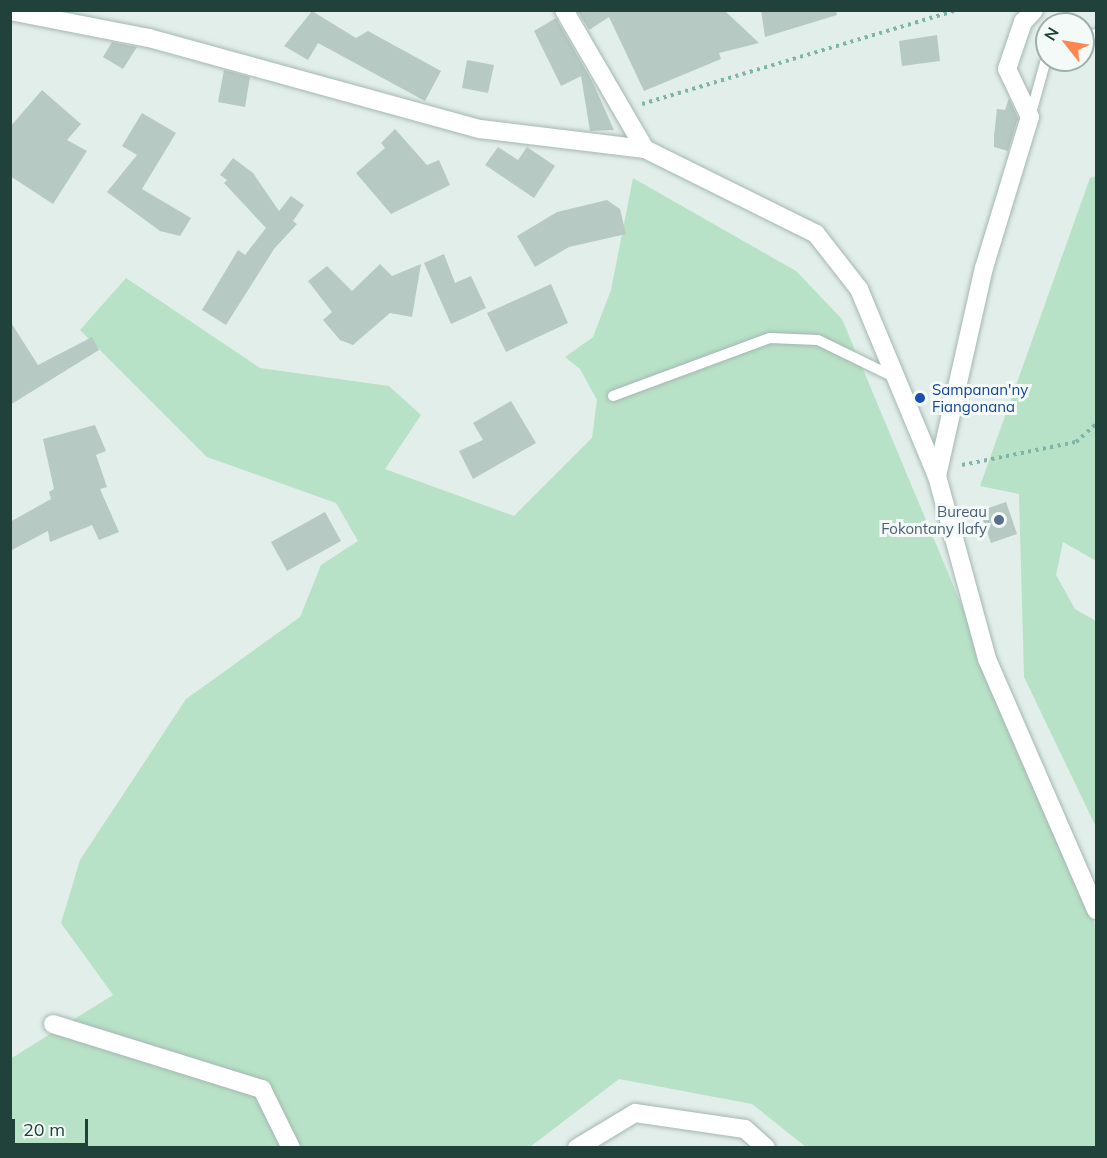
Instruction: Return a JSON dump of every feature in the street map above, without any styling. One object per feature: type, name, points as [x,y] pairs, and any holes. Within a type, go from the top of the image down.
[{"type":"street","points":[[564,10],[624,109],[645,150]]},
{"type":"street","points":[[937,476],[984,268],[1030,117],[1007,69],[1023,22],[1034,10]]},
{"type":"street","points":[[10,11],[149,38],[480,129],[645,150],[816,234],[859,289],[937,476],[987,659],[1096,910]]},
{"type":"street","points":[[53,1024],[262,1089],[291,1148]]},
{"type":"street","points":[[577,1148],[635,1113],[744,1130],[766,1148]]},
{"type":"lane","points":[[1030,117],[1042,72]]},
{"type":"lane","points":[[614,396],[770,339],[818,340],[894,377]]},
{"type":"path","points":[[624,109],[958,10]]},
{"type":"path","points":[[937,476],[965,463],[1076,442],[1096,424]]},
{"type":"green space","points":[[1096,176],[1096,561],[1063,542],[1056,575],[1075,609],[1096,621],[1096,827],[1024,677],[1019,494],[980,486],[1090,178]]},
{"type":"green space","points":[[633,178],[796,271],[842,319],[1096,927],[1096,1147],[806,1147],[752,1104],[619,1079],[530,1147],[11,1147],[10,1059],[113,995],[61,923],[80,860],[186,699],[300,617],[321,565],[358,541],[336,503],[207,457],[80,330],[126,278],[260,368],[389,386],[421,415],[385,469],[514,516],[592,438],[597,400],[580,369],[565,357],[593,337],[611,290]]},
{"type":"building","points":[[577,10],[724,10],[759,43],[719,53],[721,59],[644,91],[609,17],[589,30]]},
{"type":"building","points":[[761,10],[836,10],[837,15],[765,37]]},
{"type":"building","points":[[312,11],[356,38],[368,31],[441,71],[425,101],[318,43],[308,60],[284,46]]},
{"type":"building","points":[[556,18],[592,81],[614,130],[590,131],[581,76],[561,86],[534,31]]},
{"type":"building","points":[[937,35],[940,61],[902,66],[899,41]]},
{"type":"building","points":[[112,42],[137,47],[123,69],[103,57]]},
{"type":"building","points":[[467,60],[494,65],[488,93],[462,88]]},
{"type":"building","points":[[224,70],[250,77],[245,107],[218,102]]},
{"type":"building","points":[[42,90],[81,124],[67,140],[87,151],[53,204],[10,176],[10,127]]},
{"type":"building","points":[[1009,98],[1018,118],[1008,151],[994,147],[994,136],[997,109],[1005,110]]},
{"type":"building","points":[[142,113],[176,133],[142,189],[191,218],[180,236],[160,231],[107,192],[137,155],[122,146]]},
{"type":"building","points":[[395,129],[427,165],[439,160],[450,185],[391,214],[356,173],[385,148],[381,143]]},
{"type":"building","points":[[498,147],[518,160],[527,147],[555,166],[534,198],[485,165]]},
{"type":"building","points":[[233,158],[253,173],[279,211],[291,196],[304,205],[293,221],[297,224],[274,249],[226,325],[202,310],[238,250],[245,255],[266,228],[224,183],[227,180],[220,175]]},
{"type":"building","points":[[607,200],[620,209],[626,234],[569,247],[535,267],[517,236],[557,212]]},
{"type":"building","points":[[444,254],[455,283],[471,276],[486,308],[451,324],[424,263]]},
{"type":"building","points":[[380,264],[392,276],[421,264],[412,317],[390,313],[353,345],[340,340],[323,320],[332,312],[308,281],[327,266],[352,291]]},
{"type":"building","points":[[551,284],[568,323],[506,352],[487,313]]},
{"type":"building","points":[[10,321],[38,365],[92,337],[99,350],[10,405]]},
{"type":"building","points":[[511,401],[536,443],[473,479],[459,451],[483,440],[473,423]]},
{"type":"building","points":[[95,425],[106,451],[96,455],[107,487],[100,489],[119,532],[99,540],[92,525],[50,542],[48,531],[10,551],[10,522],[51,499],[49,492],[54,489],[43,439]]},
{"type":"building","points":[[1006,502],[1017,534],[991,543],[980,511]]},
{"type":"building","points":[[325,512],[341,541],[287,571],[271,542]]},
{"type":"place","name":"Sampanan'ny Fiangonana","points":[[920,398]]},
{"type":"place","name":"Bureau Fokontany Ilafy","points":[[999,520]]}]
